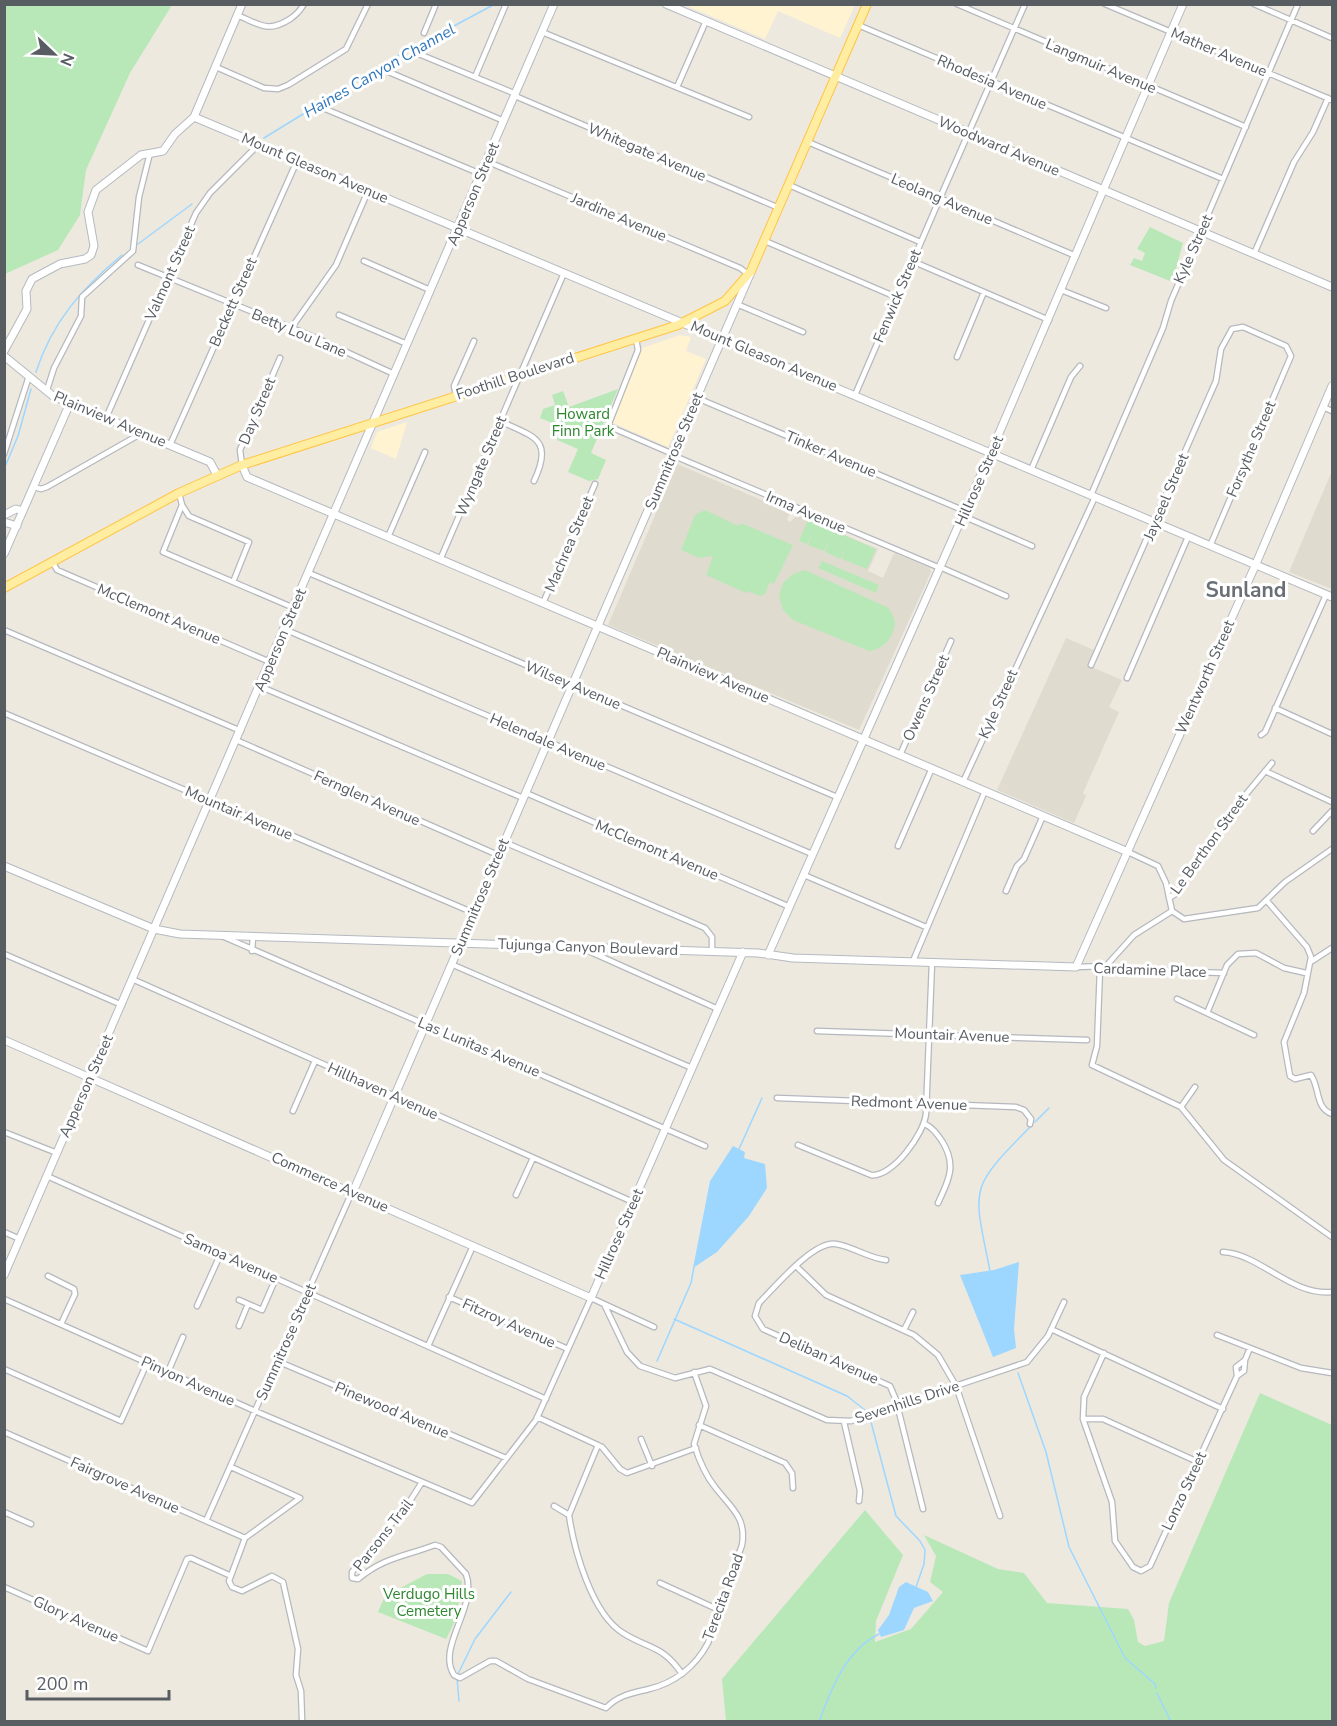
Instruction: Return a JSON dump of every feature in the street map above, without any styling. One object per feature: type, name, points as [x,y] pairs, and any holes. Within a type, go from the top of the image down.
[{"type":"main road","name":"Foothill Boulevard","points":[[4,588],[179,493],[242,465],[684,323],[725,301],[750,273],[867,4]]},
{"type":"street","points":[[4,351],[27,309],[26,291],[33,279],[60,264],[85,259],[91,255],[94,246],[88,212],[96,190],[107,180],[129,167],[139,157],[164,151],[175,134],[194,117],[242,4]]},
{"type":"street","points":[[238,16],[264,27],[273,27],[297,14],[304,4]]},
{"type":"street","points":[[216,67],[264,88],[278,89],[288,85],[346,49],[368,4]]},
{"type":"street","points":[[424,33],[436,4]]},
{"type":"street","points":[[475,77],[506,4]]},
{"type":"street","name":"Apperson Street","points":[[4,1275],[373,422],[459,229],[554,4]]},
{"type":"street","name":"Woodward Avenue","points":[[666,4],[1332,287]]},
{"type":"street","name":"Langmuir Avenue","points":[[957,4],[1246,127]]},
{"type":"street","name":"Fenwick Street","points":[[855,395],[1025,4]]},
{"type":"street","name":"Mather Avenue","points":[[1105,4],[1330,99]]},
{"type":"street","name":"Hillrose Street","points":[[768,955],[862,739],[992,452],[1184,4]]},
{"type":"street","points":[[1254,4],[1332,38]]},
{"type":"street","name":"Kyle Street","points":[[963,782],[1093,496],[1163,328],[1171,301],[1298,4]]},
{"type":"street","points":[[677,87],[706,21]]},
{"type":"street","name":"Rhodesia Avenue","points":[[858,25],[1223,179]]},
{"type":"street","points":[[542,32],[749,117]]},
{"type":"street","name":"Whitegate Avenue","points":[[414,52],[779,208]]},
{"type":"street","points":[[384,70],[504,121]]},
{"type":"street","points":[[1254,254],[1294,162],[1330,99]]},
{"type":"street","points":[[323,108],[481,174]]},
{"type":"street","name":"Mount Gleason Avenue","points":[[194,117],[1330,596]]},
{"type":"street","name":"Leolang Avenue","points":[[808,142],[1076,256]]},
{"type":"street","name":"Valmont Street","points":[[106,418],[167,277],[204,200],[258,145]]},
{"type":"street","points":[[47,390],[54,368],[81,316],[82,297],[133,251],[139,197],[150,153]]},
{"type":"street","name":"Beckett Street","points":[[170,445],[231,304],[297,161]]},
{"type":"street","name":"Jardine Avenue","points":[[486,161],[750,273]]},
{"type":"street","points":[[789,185],[920,242]]},
{"type":"street","points":[[292,327],[336,265],[368,190]]},
{"type":"street","points":[[765,241],[897,297]]},
{"type":"street","points":[[364,261],[431,290]]},
{"type":"street","points":[[912,261],[1049,320]]},
{"type":"street","name":"Betty Lou Lane","points":[[138,265],[292,327],[394,374]]},
{"type":"street","name":"Wyngate Street","points":[[440,560],[564,272]]},
{"type":"street","name":"Summitrose Street","points":[[206,1521],[474,913],[722,339],[739,305],[750,273]]},
{"type":"street","points":[[1061,290],[1107,308]]},
{"type":"street","points":[[957,357],[984,292]]},
{"type":"street","points":[[739,305],[803,332]]},
{"type":"street","points":[[339,315],[407,344]]},
{"type":"street","name":"Jayseel Street","points":[[1091,665],[1216,381],[1222,346],[1227,334],[1234,327],[1243,327],[1284,344],[1290,351]]},
{"type":"street","name":"Irma Avenue","points":[[636,339],[638,350],[608,426],[1006,596]]},
{"type":"street","points":[[456,395],[454,386],[474,341]]},
{"type":"street","name":"Forsythe Street","points":[[1210,547],[1289,360],[1290,351]]},
{"type":"street","name":"Plainview Avenue","points":[[4,356],[47,390],[70,403],[210,462],[218,475]]},
{"type":"street","name":"Day Street","points":[[242,465],[240,450],[280,358]]},
{"type":"street","points":[[1032,470],[1071,377],[1080,366]]},
{"type":"street","points":[[4,454],[29,375]]},
{"type":"street","name":"Wentworth Street","points":[[1076,967],[1255,566],[1332,386]]},
{"type":"street","name":"Tinker Avenue","points":[[697,398],[1032,546]]},
{"type":"street","points":[[4,554],[70,403]]},
{"type":"street","points":[[1323,407],[1332,411]]},
{"type":"street","points":[[500,421],[532,436],[541,444],[543,462],[534,481]]},
{"type":"street","points":[[34,487],[40,489],[47,487],[143,433]]},
{"type":"street","points":[[388,537],[425,452]]},
{"type":"street","name":"Plainview Avenue","points":[[242,465],[247,477],[1158,866],[1169,898]]},
{"type":"street","name":"Machrea Street","points":[[543,603],[595,484]]},
{"type":"street","points":[[179,493],[182,505],[189,516],[249,542],[232,582]]},
{"type":"street","points":[[182,505],[163,552],[294,608]]},
{"type":"street","points":[[4,515],[16,509],[23,511]]},
{"type":"street","points":[[4,522],[16,526]]},
{"type":"street","points":[[1127,678],[1188,537]]},
{"type":"street","name":"McClemont Avenue","points":[[52,561],[57,570],[270,662]]},
{"type":"street","name":"Wilsey Avenue","points":[[309,573],[837,797]]},
{"type":"street","points":[[1261,735],[1265,732],[1330,596]]},
{"type":"street","name":"Helendale Avenue","points":[[284,629],[812,854]]},
{"type":"street","points":[[4,630],[241,731]]},
{"type":"street","name":"Owens Street","points":[[900,755],[951,641]]},
{"type":"street","name":"McClemont Avenue","points":[[260,686],[790,907]]},
{"type":"street","points":[[1275,708],[1332,734]]},
{"type":"street","name":"Mountair Avenue","points":[[4,713],[474,913]]},
{"type":"street","name":"Fernglen Avenue","points":[[236,740],[498,855]]},
{"type":"street","name":"Le Berthon Street","points":[[1169,898],[1177,892],[1227,817],[1272,763]]},
{"type":"street","points":[[897,846],[932,768]]},
{"type":"street","points":[[1265,771],[1332,802]]},
{"type":"street","points":[[913,961],[985,791]]},
{"type":"street","points":[[1313,831],[1332,811]]},
{"type":"street","points":[[1006,891],[1017,866],[1025,857],[1043,816]]},
{"type":"street","points":[[504,842],[705,928],[712,937],[712,951]]},
{"type":"street","points":[[1169,898],[1172,911],[1184,919],[1253,909],[1267,901],[1285,882],[1332,849]]},
{"type":"street","name":"Tujunga Canyon Boulevard","points":[[4,866],[154,929],[180,934],[742,952],[768,955],[1076,967]]},
{"type":"street","points":[[804,874],[926,927]]},
{"type":"street","points":[[1267,901],[1308,949],[1312,961]]},
{"type":"street","name":"Le Berthon Street","points":[[1103,967],[1134,935],[1172,911]]},
{"type":"street","name":"Las Lunitas Avenue","points":[[220,935],[252,951],[705,1146]]},
{"type":"street","points":[[252,951],[253,937]]},
{"type":"street","points":[[582,947],[718,1009]]},
{"type":"street","points":[[1332,948],[1312,961],[1306,973],[1304,993],[1284,1042],[1290,1077],[1295,1079],[1311,1076],[1316,1083],[1320,1104],[1332,1114]]},
{"type":"street","name":"Hillrose Street","points":[[472,1503],[537,1418],[742,952]]},
{"type":"street","points":[[1207,1012],[1224,973],[1237,955],[1247,952],[1260,955],[1284,968],[1306,973]]},
{"type":"street","points":[[4,954],[122,1005]]},
{"type":"street","points":[[798,1145],[867,1174],[879,1175],[892,1167],[925,1124],[932,962]]},
{"type":"street","points":[[451,964],[692,1068]]},
{"type":"street","name":"Cardamine Place","points":[[1076,967],[1224,973]]},
{"type":"street","points":[[1103,967],[1097,1046],[1092,1065],[1181,1107],[1224,1160],[1332,1237]]},
{"type":"street","name":"Hillhaven Avenue","points":[[132,979],[633,1202]]},
{"type":"street","points":[[1177,999],[1254,1035]]},
{"type":"street","name":"Mountair Avenue","points":[[818,1031],[1087,1040]]},
{"type":"street","name":"Commerce Avenue","points":[[4,1040],[90,1076],[654,1327]]},
{"type":"street","points":[[293,1111],[315,1061]]},
{"type":"street","points":[[1181,1107],[1195,1087]]},
{"type":"street","name":"Redmont Avenue","points":[[777,1098],[1019,1107],[1031,1119],[1030,1124]]},
{"type":"street","points":[[925,1124],[937,1134],[952,1163],[950,1176],[938,1203]]},
{"type":"street","points":[[4,1132],[57,1154]]},
{"type":"street","points":[[516,1195],[533,1158]]},
{"type":"street","name":"Samoa Avenue","points":[[46,1176],[546,1399]]},
{"type":"street","points":[[4,1232],[20,1239]]},
{"type":"street","points":[[886,1260],[873,1259],[831,1244],[816,1248],[797,1267],[826,1295],[904,1330],[919,1338],[938,1354],[956,1386],[1000,1516]]},
{"type":"street","points":[[428,1346],[473,1246]]},
{"type":"street","points":[[1223,1252],[1234,1253],[1281,1278],[1313,1291],[1332,1292]]},
{"type":"street","points":[[197,1306],[220,1253]]},
{"type":"street","name":"Deliban Avenue","points":[[797,1267],[759,1303],[755,1316],[763,1329],[887,1384],[894,1392],[923,1509]]},
{"type":"street","points":[[48,1276],[74,1289],[75,1294],[61,1324]]},
{"type":"street","points":[[239,1300],[262,1310],[276,1278]]},
{"type":"street","name":"Fitzroy Avenue","points":[[449,1297],[568,1349]]},
{"type":"street","name":"Pinyon Avenue","points":[[4,1299],[255,1411],[472,1503]]},
{"type":"street","name":"Sevenhills Drive","points":[[604,1304],[627,1352],[637,1364],[670,1378],[710,1369],[827,1420],[844,1422],[1027,1362],[1051,1329],[1064,1302]]},
{"type":"street","points":[[239,1326],[248,1304]]},
{"type":"street","points":[[904,1330],[913,1312]]},
{"type":"street","points":[[1051,1329],[1223,1408]]},
{"type":"street","points":[[1217,1335],[1310,1371],[1332,1373]]},
{"type":"street","points":[[168,1372],[183,1337]]},
{"type":"street","name":"Lonzo Street","points":[[1083,1419],[1113,1505],[1115,1541],[1133,1567],[1143,1570],[1150,1566],[1237,1376],[1244,1371],[1245,1360],[1250,1348]]},
{"type":"street","points":[[1104,1353],[1084,1397],[1083,1419],[1103,1419],[1198,1462]]},
{"type":"street","name":"Pinewood Avenue","points":[[277,1361],[506,1458]]},
{"type":"street","points":[[4,1369],[121,1420],[147,1363]]},
{"type":"street","points":[[537,1418],[598,1445],[607,1451],[624,1472],[635,1472],[696,1448],[694,1438],[706,1406],[694,1372]]},
{"type":"street","points":[[844,1422],[860,1491],[858,1501]]},
{"type":"street","points":[[699,1425],[787,1464],[793,1475],[793,1488]]},
{"type":"street","name":"Fairgrove Avenue","points":[[4,1432],[245,1538]]},
{"type":"street","points":[[641,1439],[652,1466]]},
{"type":"street","points":[[598,1445],[569,1515],[598,1608],[609,1623],[624,1634],[666,1653],[682,1674]]},
{"type":"street","name":"Terecita Road","points":[[606,1708],[618,1697],[653,1689],[682,1674],[702,1652],[719,1610],[741,1545],[743,1528],[735,1509],[714,1487],[696,1448]]},
{"type":"street","points":[[231,1467],[300,1498],[245,1538],[230,1575],[230,1586],[239,1590],[251,1588],[272,1576],[283,1582],[298,1649],[296,1675],[301,1691],[302,1719]]},
{"type":"street","name":"Parsons Trail","points":[[422,1482],[410,1502],[352,1572],[352,1578],[358,1579],[374,1565],[391,1558],[435,1545],[441,1547],[468,1579],[464,1612],[449,1657],[453,1675],[460,1678],[490,1661],[496,1661],[528,1678],[606,1708]]},
{"type":"street","points":[[554,1506],[569,1515]]},
{"type":"street","points":[[4,1512],[31,1524]]},
{"type":"street","name":"Glory Avenue","points":[[4,1587],[148,1651],[187,1559],[191,1558],[230,1575]]},
{"type":"street","points":[[660,1583],[719,1610]]},
{"type":"shaded area","points":[[685,5],[855,5],[840,38],[778,11],[765,39]]},
{"type":"shaded area","points":[[680,335],[691,337],[686,351],[706,359],[668,447],[611,422],[642,348]]},
{"type":"shaded area","points":[[407,422],[396,459],[371,448],[377,432]]},
{"type":"shaded area","points":[[677,464],[790,512],[787,520],[790,522],[797,515],[878,549],[868,571],[883,578],[894,553],[930,568],[931,572],[859,730],[608,625]]},
{"type":"shaded area","points":[[1332,471],[1332,589],[1289,572]]},
{"type":"shaded area","points":[[1066,638],[1094,650],[1087,665],[1122,680],[1109,707],[1119,712],[1083,793],[1086,796],[1074,823],[997,790]]},
{"type":"green space","points":[[4,5],[172,5],[130,73],[86,170],[80,215],[58,250],[5,274]]},
{"type":"green space","points":[[1150,227],[1183,243],[1173,280],[1170,281],[1130,265],[1134,258],[1142,261],[1145,253],[1137,249]]},
{"type":"green space","name":"Howard Finn Park","points":[[618,389],[591,453],[606,460],[598,479],[589,481],[568,472],[578,449],[557,440],[562,427],[540,418],[543,409],[555,405],[552,395],[563,391],[569,407]]},
{"type":"green space","points":[[705,510],[738,526],[741,523],[793,545],[774,584],[770,582],[765,594],[760,596],[748,591],[746,593],[706,575],[713,556],[699,558],[681,550],[695,515]]},
{"type":"green space","points":[[808,520],[833,531],[830,538],[834,531],[876,549],[867,569],[842,559],[846,548],[841,559],[825,552],[829,541],[824,551],[808,545],[812,534],[807,544],[799,541]]},
{"type":"green space","points":[[822,561],[879,585],[876,593],[818,568]]},
{"type":"green space","points":[[805,570],[889,608],[895,620],[895,626],[888,641],[880,648],[869,651],[793,620],[783,610],[779,596],[783,583],[793,574]]},
{"type":"green space","points":[[1260,1393],[1332,1425],[1332,1721],[726,1721],[722,1679],[865,1510],[903,1555],[876,1621],[875,1642],[911,1629],[943,1592],[930,1582],[936,1556],[924,1535],[998,1569],[1024,1573],[1047,1603],[1128,1609],[1134,1620],[1138,1642],[1145,1646],[1164,1641],[1169,1603]]},
{"type":"green space","name":"Verdugo Hills Cemetery","points":[[427,1574],[448,1574],[462,1581],[456,1619],[446,1639],[378,1612],[385,1596]]},
{"type":"water","points":[[733,1146],[745,1152],[744,1158],[765,1164],[767,1188],[749,1216],[717,1252],[693,1268],[710,1181]]},
{"type":"water","points":[[1019,1262],[1014,1329],[1016,1348],[993,1357],[960,1275],[994,1270]]},
{"type":"water","points":[[906,1582],[928,1592],[933,1601],[914,1608],[904,1630],[881,1637],[878,1630],[889,1615],[899,1587]]},
{"type":"waterway","name":"Haines Canyon Channel","points":[[264,138],[396,57],[495,4]]},
{"type":"waterway","name":"Haines Canyon Channel","points":[[138,244],[192,204]]},
{"type":"waterway","name":"Haines Canyon Channel","points":[[36,372],[51,337],[70,307],[81,293],[122,255]]},
{"type":"waterway","name":"Haines Canyon Channel","points":[[4,469],[18,436],[31,389]]},
{"type":"waterway","points":[[739,1149],[762,1098]]},
{"type":"waterway","points":[[1035,1122],[1049,1108]]},
{"type":"waterway","points":[[990,1271],[980,1222],[980,1191],[995,1164],[1030,1127]]},
{"type":"waterway","points":[[657,1361],[691,1283],[694,1267]]},
{"type":"waterway","points":[[674,1319],[847,1396],[865,1410]]},
{"type":"waterway","points":[[1018,1373],[1046,1452],[1069,1547],[1125,1658],[1155,1684],[1156,1688]]},
{"type":"waterway","points":[[871,1422],[896,1516],[920,1541],[925,1550],[924,1564],[916,1587]]},
{"type":"waterway","points":[[458,1674],[475,1639],[511,1592]]},
{"type":"waterway","points":[[819,1722],[835,1684],[849,1660],[867,1641],[879,1634]]},
{"type":"waterway","points":[[457,1678],[459,1701]]},
{"type":"waterway","points":[[1157,1693],[1171,1722]]},
{"type":"district","name":"Sunland","points":[[1246,590]]}]
